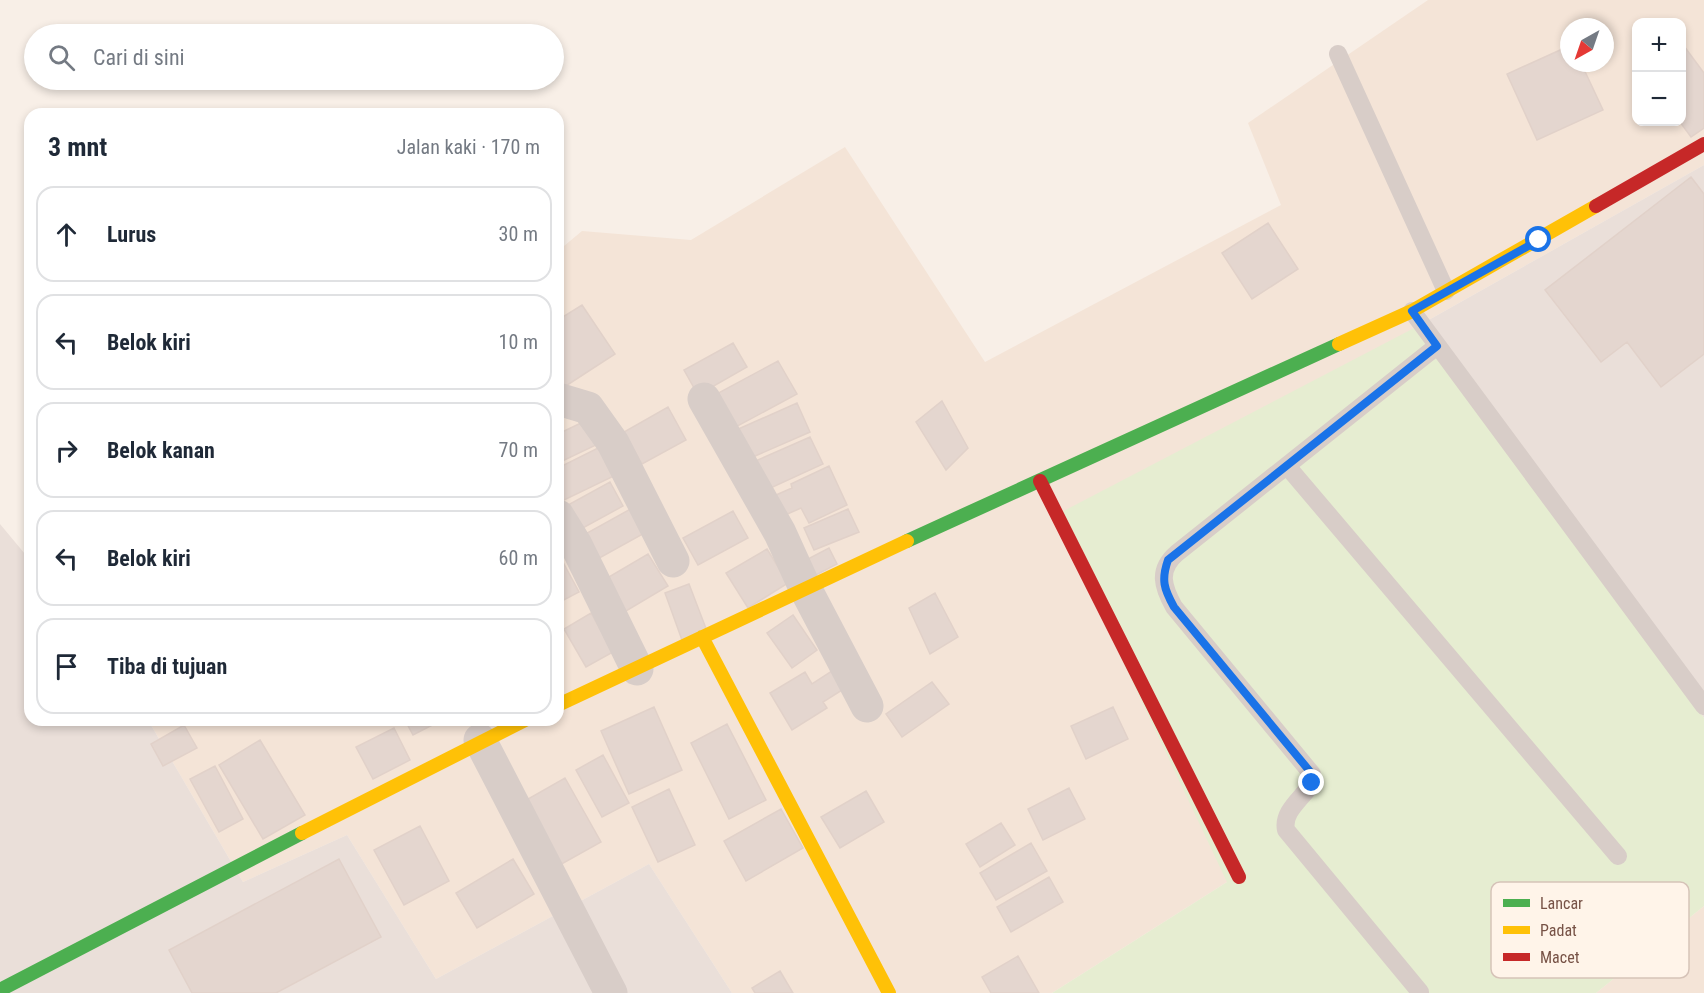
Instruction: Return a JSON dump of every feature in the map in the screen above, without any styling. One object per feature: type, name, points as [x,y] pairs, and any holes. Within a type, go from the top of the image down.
[{"type":"street","points":[[564,702],[805,588],[1412,311],[1704,144]]},
{"type":"street","points":[[704,399],[780,533],[805,588],[867,706]]},
{"type":"street","points":[[564,401],[588,408],[613,443],[673,561]]},
{"type":"street","points":[[1040,481],[1239,877]]},
{"type":"street","points":[[564,526],[576,545],[637,669]]},
{"type":"street","points":[[702,637],[889,993]]},
{"type":"street","points":[[0,990],[512,726]]},
{"type":"street","points":[[480,741],[611,993]]},
{"type":"lane","points":[[1338,54],[1446,291]]},
{"type":"lane","points":[[1412,311],[1704,706]]},
{"type":"lane","points":[[1420,992],[1286,830],[1284,822],[1287,814],[1312,783],[1312,774],[1174,607],[1163,588],[1162,575],[1168,560],[1437,346]]},
{"type":"lane","points":[[1287,466],[1618,856]]},
{"type":"shaded area","points":[[1428,0],[1704,0],[1704,165],[1418,326],[1227,882],[1052,993],[732,993],[649,864],[436,979],[347,835],[243,882],[152,726],[564,726],[564,246],[582,231],[691,240],[845,147],[985,362],[1281,205],[1248,123]]},
{"type":"shaded area","points":[[1704,165],[1704,718],[1437,346],[1418,326]]},
{"type":"shaded area","points":[[0,524],[24,553],[24,726],[152,726],[243,882],[347,835],[436,979],[649,864],[732,993],[0,993]]},
{"type":"shaded area","points":[[1704,906],[1704,993],[1596,993],[1615,978],[1689,978],[1689,918]]},
{"type":"green space","points":[[1418,326],[1437,346],[1704,718],[1704,906],[1689,918],[1689,882],[1491,882],[1491,978],[1615,978],[1596,993],[1052,993],[1227,882],[1054,516]]},
{"type":"building","points":[[1686,49],[1704,73],[1704,128],[1691,137],[1683,126],[1686,126]]},
{"type":"building","points":[[1560,50],[1560,72],[1585,72],[1603,110],[1537,140],[1507,74]]},
{"type":"building","points":[[1691,177],[1704,194],[1704,354],[1661,387],[1627,342],[1601,362],[1545,290]]},
{"type":"building","points":[[1268,223],[1298,269],[1252,299],[1222,253]]},
{"type":"building","points":[[582,305],[615,354],[564,387],[564,316]]},
{"type":"building","points":[[733,343],[747,367],[698,395],[684,370]]},
{"type":"building","points":[[778,361],[797,394],[730,430],[711,397]]},
{"type":"building","points":[[942,401],[968,448],[946,470],[916,422]]},
{"type":"building","points":[[797,403],[810,432],[746,460],[734,431]]},
{"type":"building","points":[[668,407],[686,440],[642,464],[624,432]]},
{"type":"building","points":[[585,421],[596,445],[564,460],[564,431]]},
{"type":"building","points":[[810,437],[823,464],[764,491],[751,463]]},
{"type":"building","points":[[602,446],[616,475],[564,500],[564,465]]},
{"type":"building","points":[[829,466],[847,505],[809,523],[801,508],[776,519],[767,499],[792,488],[791,484]]},
{"type":"building","points":[[610,482],[623,506],[581,529],[568,505]]},
{"type":"building","points":[[636,506],[650,530],[594,561],[580,537]]},
{"type":"building","points":[[848,509],[859,532],[814,550],[804,528]]},
{"type":"building","points":[[733,511],[748,538],[698,565],[683,538]]},
{"type":"building","points":[[829,548],[837,564],[812,577],[804,561]]},
{"type":"building","points":[[767,549],[788,583],[748,608],[726,573]]},
{"type":"building","points":[[648,554],[668,586],[621,614],[602,581]]},
{"type":"building","points":[[564,564],[579,592],[564,600]]},
{"type":"building","points":[[689,584],[707,631],[682,640],[665,593]]},
{"type":"building","points":[[935,593],[958,637],[930,654],[909,608]]},
{"type":"building","points":[[591,613],[613,652],[586,667],[564,629]]},
{"type":"building","points":[[793,615],[817,650],[792,668],[767,633]]},
{"type":"building","points":[[838,667],[850,685],[823,702],[827,708],[792,730],[770,693],[805,672],[812,684]]},
{"type":"building","points":[[932,682],[949,704],[902,737],[886,714]]},
{"type":"building","points":[[654,707],[682,770],[629,794],[601,731]]},
{"type":"building","points":[[1113,707],[1128,739],[1086,759],[1071,726]]},
{"type":"building","points":[[727,724],[766,800],[729,819],[691,743]]},
{"type":"building","points":[[185,726],[197,748],[163,766],[151,744]]},
{"type":"building","points":[[408,726],[430,726],[413,735]]},
{"type":"building","points":[[394,728],[410,760],[373,779],[356,747]]},
{"type":"building","points":[[260,740],[305,815],[263,839],[219,765]]},
{"type":"building","points":[[603,755],[629,803],[602,817],[576,770]]},
{"type":"building","points":[[215,766],[243,819],[219,832],[190,779]]},
{"type":"building","points":[[565,778],[601,842],[558,866],[521,803]]},
{"type":"building","points":[[1069,788],[1085,819],[1043,840],[1028,809]]},
{"type":"building","points":[[669,789],[695,845],[658,862],[632,807]]},
{"type":"building","points":[[866,791],[884,822],[840,848],[821,817]]},
{"type":"building","points":[[781,809],[803,848],[746,881],[724,841]]},
{"type":"building","points":[[1001,823],[1015,845],[980,867],[966,844]]},
{"type":"building","points":[[420,826],[449,881],[404,905],[374,850]]},
{"type":"building","points":[[1031,843],[1047,871],[996,900],[980,873]]},
{"type":"building","points":[[339,859],[381,937],[276,993],[192,993],[169,950]]},
{"type":"building","points":[[513,859],[534,894],[477,928],[456,893]]},
{"type":"building","points":[[1049,877],[1063,902],[1011,932],[997,907]]},
{"type":"building","points":[[1018,956],[1039,993],[991,993],[982,977]]},
{"type":"building","points":[[780,971],[793,993],[755,993],[752,988]]},
{"type":"traffic: fast","points":[[907,541],[1339,344]]},
{"type":"traffic: fast","points":[[0,990],[302,833]]},
{"type":"traffic: slow","points":[[1339,344],[1412,311],[1596,206]]},
{"type":"traffic: slow","points":[[564,702],[907,541]]},
{"type":"traffic: slow","points":[[702,637],[889,993]]},
{"type":"traffic: slow","points":[[302,833],[513,726]]},
{"type":"traffic: jam","points":[[1596,206],[1704,144]]},
{"type":"traffic: jam","points":[[1040,481],[1239,877]]},
{"type":"route","points":[[1312,783],[1312,774],[1174,607],[1163,588],[1162,575],[1168,560],[1437,346],[1412,311],[1539,240]]}]
